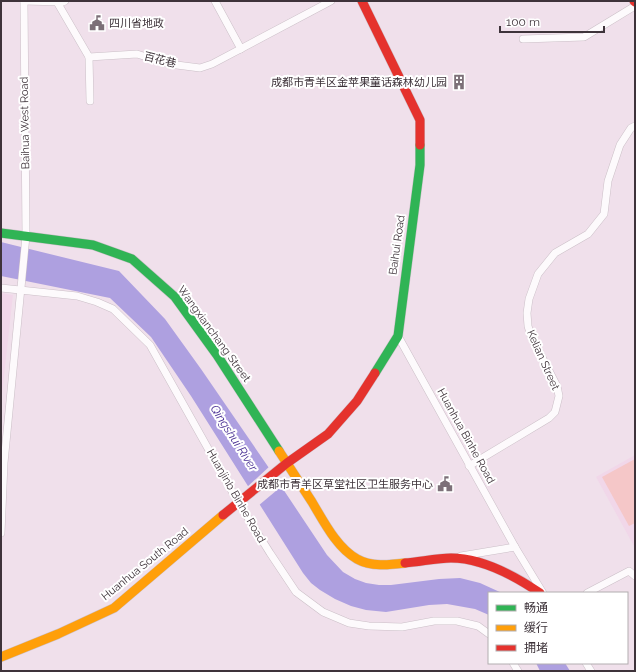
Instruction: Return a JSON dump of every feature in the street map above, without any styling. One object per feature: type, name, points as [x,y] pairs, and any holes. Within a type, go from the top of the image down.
[{"type":"street","points":[[24,1],[65,1]]},
{"type":"street","name":"Baihua West Road","points":[[1,534],[4,463],[26,241],[24,1]]},
{"type":"street","points":[[215,1],[241,49]]},
{"type":"street","name":"百花巷","points":[[89,56],[137,54],[169,64],[200,68],[212,64],[331,1]]},
{"type":"street","name":"Baihui Road","points":[[287,463],[328,434],[357,401],[398,336],[420,165],[420,120],[362,1]]},
{"type":"street","points":[[57,2],[89,56],[90,101]]},
{"type":"street","points":[[524,39],[584,37],[635,6]]},
{"type":"street","name":"Kelian Street","points":[[469,466],[549,418],[554,412],[559,396],[557,386],[531,336],[528,326],[529,299],[538,274],[555,253],[588,234],[604,214],[608,181],[620,145],[635,126]]},
{"type":"street","name":"Wangxianchang Street","points":[[1,233],[26,241],[93,245],[132,259],[175,297],[216,354],[287,463]]},
{"type":"street","name":"Huanjinb Binhe Road","points":[[1,288],[77,296],[97,302],[113,310],[150,345],[238,502],[270,553],[296,592],[323,612],[349,623],[369,626],[402,628],[434,621],[457,621],[478,626],[488,633]]},
{"type":"street","name":"Huanhua Binhe Road","points":[[398,336],[514,547],[540,592]]},
{"type":"street","name":"Huanhua Binhe Road","points":[[287,463],[330,532],[344,550],[357,559],[370,564],[390,566],[514,547]]},
{"type":"street","name":"Huanhua South Road","points":[[1,657],[58,634],[114,608],[238,502],[287,463]]},
{"type":"street","name":"Huanhua Binhe Road","points":[[450,558],[474,560],[521,580],[539,592]]},
{"type":"street","points":[[589,592],[629,571],[635,576]]},
{"type":"shaded area","points":[[1,293],[13,295],[1,404]]},
{"type":"shaded area","points":[[635,455],[635,548],[596,477]]},
{"type":"shaded area","points":[[635,459],[635,523],[629,526],[602,477]]},
{"type":"water","name":"Qingshui River","points":[[1,242],[119,271],[165,319],[269,468],[327,555],[343,572],[366,583],[379,585],[460,578],[480,583],[500,592],[488,592],[488,615],[475,609],[447,604],[429,605],[386,612],[366,610],[351,606],[320,590],[311,583],[303,573],[191,396],[151,337],[110,298],[1,276]]},
{"type":"water","points":[[536,664],[566,664],[570,671],[540,671]]},
{"type":"pier","points":[[270,466],[283,485],[258,506],[246,488]]},
{"type":"traffic: fast","points":[[375,373],[398,336],[420,165],[420,145]]},
{"type":"traffic: fast","points":[[1,233],[93,245],[132,259],[175,297],[217,355],[279,451]]},
{"type":"traffic: slow","points":[[279,451],[326,526],[343,548],[362,562],[386,565],[405,563]]},
{"type":"traffic: slow","points":[[1,657],[58,634],[114,608],[223,515]]},
{"type":"traffic: jam","points":[[362,1],[420,120],[420,145]]},
{"type":"traffic: jam","points":[[223,515],[287,463],[328,434],[357,401],[375,373]]},
{"type":"traffic: jam","points":[[405,563],[451,558],[475,561],[509,574],[538,592]]},
{"type":"place","name":"四川省地政","points":[[97,23]]},
{"type":"place","name":"成都市青羊区金苹果童话森林幼儿园","points":[[459,82]]},
{"type":"place","name":"成都市青羊区草堂社区卫生服务中心","points":[[445,484]]}]
